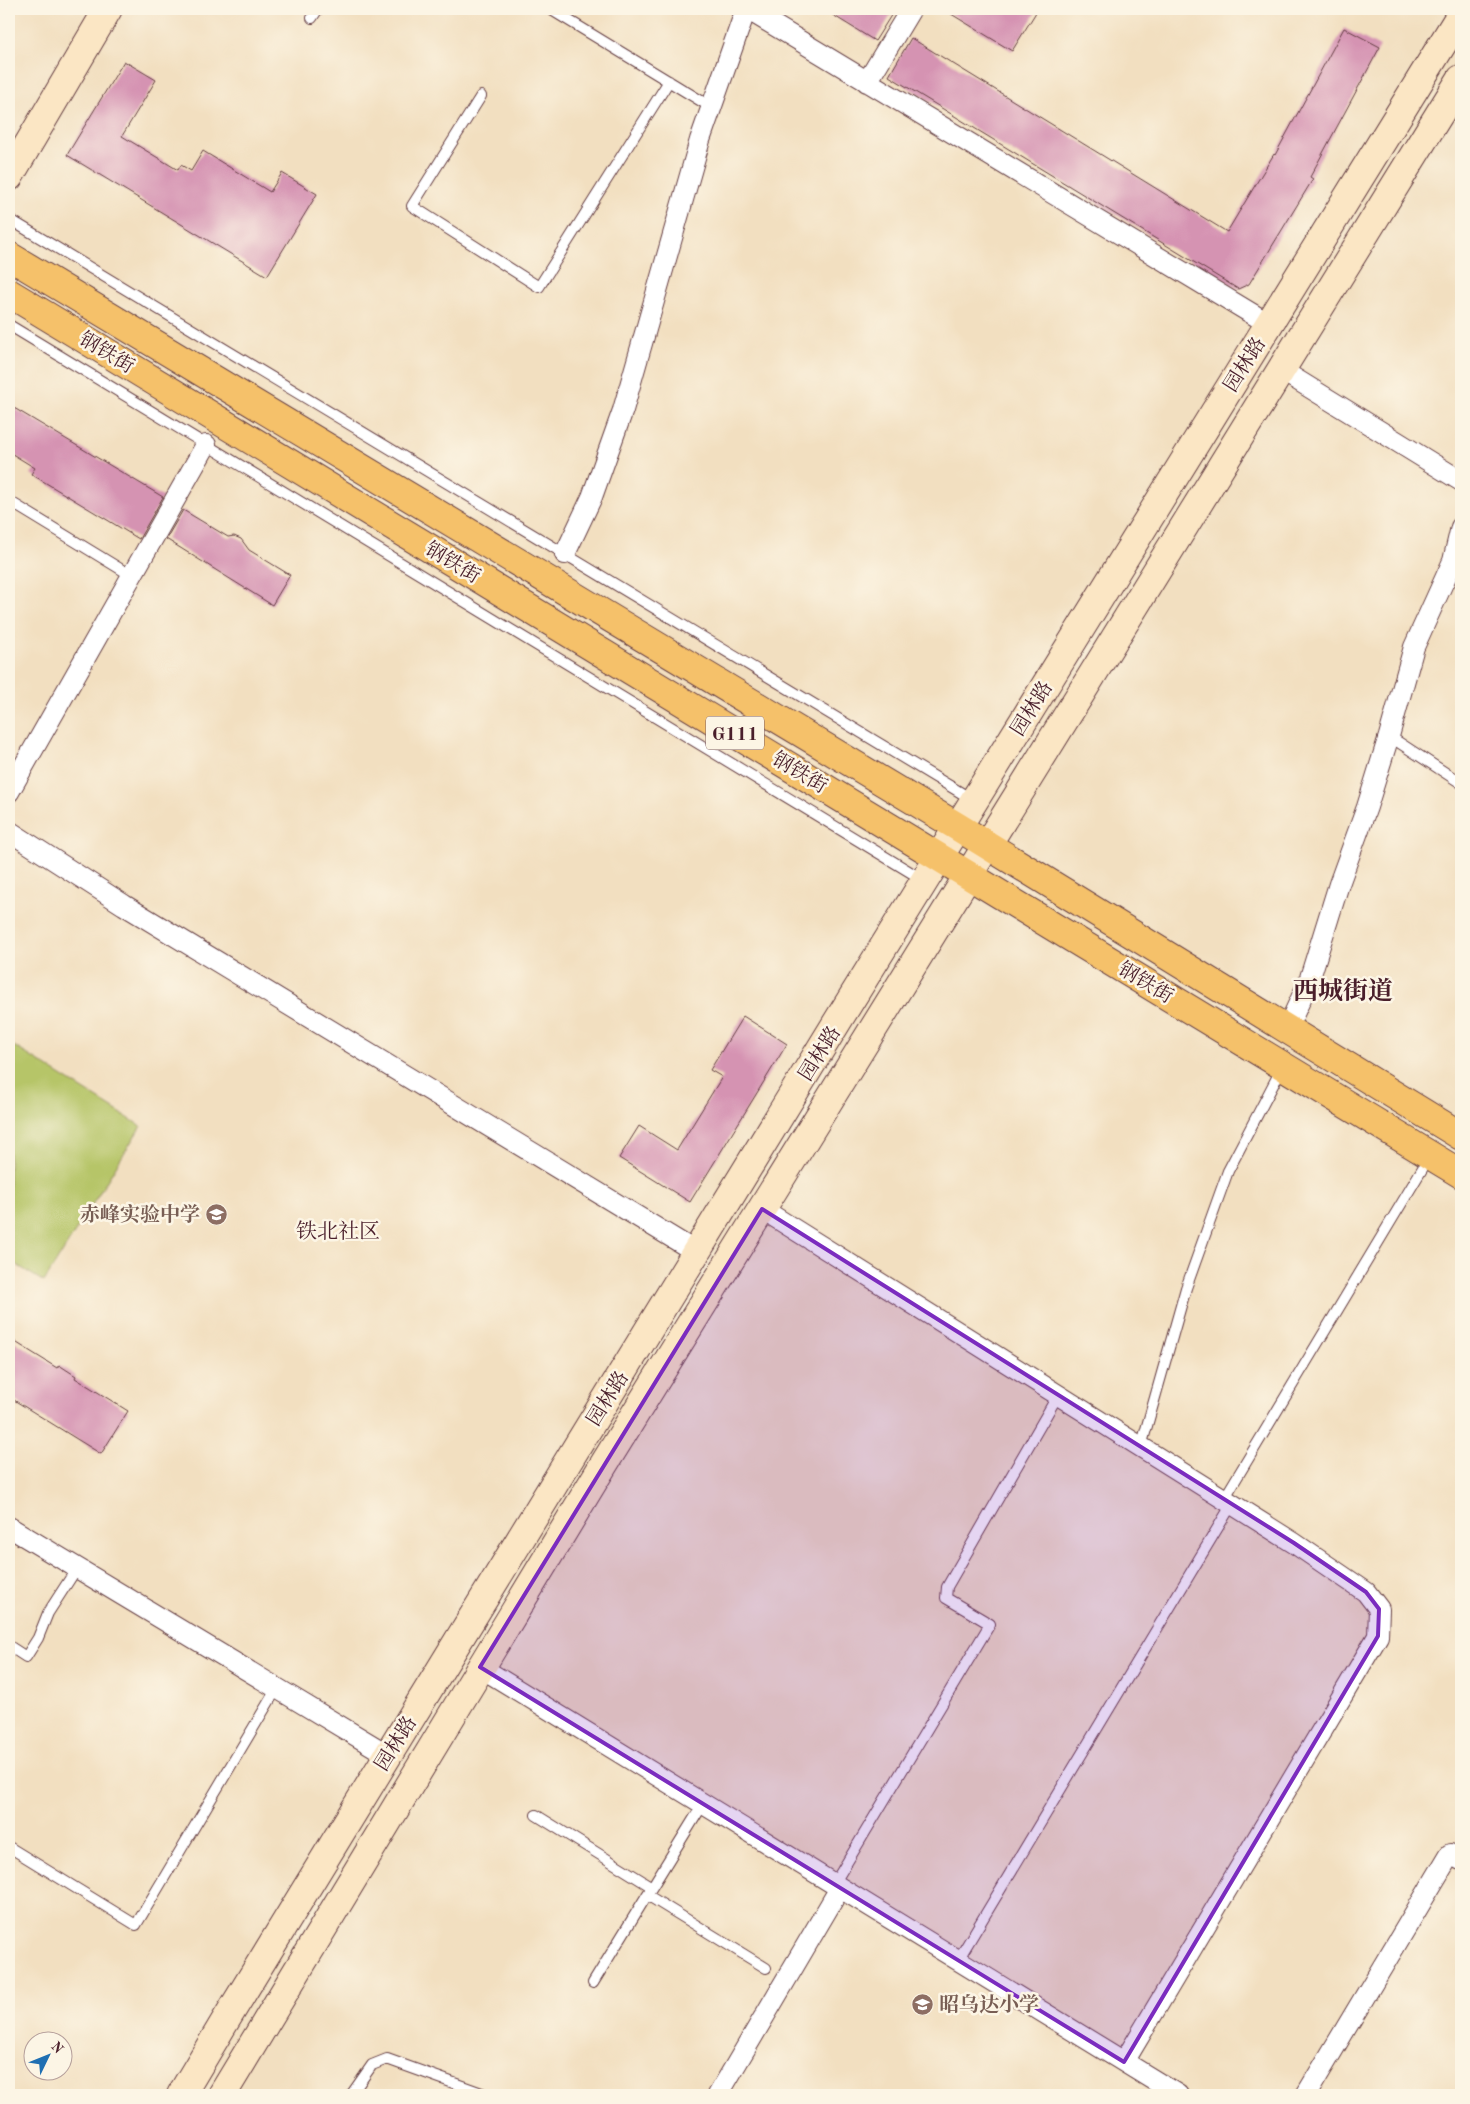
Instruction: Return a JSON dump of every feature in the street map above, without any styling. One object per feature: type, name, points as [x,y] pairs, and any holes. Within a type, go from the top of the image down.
[{"type":"highway","name":"钢铁街","points":[[9,256],[958,827],[1461,1136]]},
{"type":"highway","name":"钢铁街","points":[[9,293],[940,856],[1461,1174]]},
{"type":"street","points":[[9,177],[108,9]]},
{"type":"street","points":[[564,554],[592,497],[623,410],[700,140],[746,9],[1269,324]]},
{"type":"street","points":[[867,82],[911,9]]},
{"type":"street","name":"园林路","points":[[182,2095],[224,2023],[696,1252],[1461,14]]},
{"type":"street","name":"园林路","points":[[222,2095],[480,1667],[1461,79]]},
{"type":"street","points":[[1281,370],[1461,481]]},
{"type":"street","points":[[9,792],[206,445]]},
{"type":"street","points":[[1287,1029],[1309,981],[1339,884],[1367,807],[1414,647],[1457,563],[1461,527]]},
{"type":"street","points":[[9,831],[124,905],[696,1252]]},
{"type":"street","points":[[762,1209],[1228,1502],[1366,1592],[1379,1609],[1378,1636],[1124,2062]]},
{"type":"street","points":[[9,1527],[388,1755]]},
{"type":"street","points":[[480,1667],[1178,2095]]},
{"type":"street","points":[[1306,2095],[1450,1854],[1460,1857]]},
{"type":"street","points":[[718,2095],[837,1886]]},
{"type":"lane","points":[[312,18],[318,9]]},
{"type":"lane","points":[[550,9],[711,107]]},
{"type":"lane","points":[[481,96],[412,206],[539,286],[669,81]]},
{"type":"lane","points":[[9,219],[974,801]]},
{"type":"lane","points":[[9,325],[925,881]]},
{"type":"lane","points":[[9,502],[132,576]]},
{"type":"lane","points":[[1389,736],[1461,783]]},
{"type":"lane","points":[[1141,1447],[1186,1288],[1228,1171],[1283,1065]]},
{"type":"lane","points":[[958,1960],[1430,1155]]},
{"type":"lane","points":[[837,1886],[990,1624],[946,1598],[947,1587],[1058,1395]]},
{"type":"lane","points":[[9,1646],[26,1657],[38,1638],[48,1613],[77,1568]]},
{"type":"lane","points":[[9,1847],[136,1925],[277,1688]]},
{"type":"lane","points":[[593,1983],[703,1804]]},
{"type":"lane","points":[[536,1815],[766,1968]]},
{"type":"lane","points":[[351,2095],[372,2065],[387,2059],[487,2095]]},
{"type":"highlighted area","points":[[762,1209],[1294,1543],[1366,1592],[1379,1609],[1378,1636],[1124,2062],[480,1667]]},
{"type":"green space","points":[[9,1043],[141,1126],[44,1282],[9,1260]]},
{"type":"building","points":[[823,9],[895,9],[875,41]]},
{"type":"building","points":[[943,9],[1038,9],[1012,51]]},
{"type":"building","points":[[1344,28],[1380,47],[1310,177],[1313,179],[1249,284],[1238,289],[889,76],[911,38],[1227,232],[1275,155]]},
{"type":"building","points":[[124,61],[156,80],[122,136],[178,170],[181,165],[191,171],[203,151],[270,192],[282,173],[317,194],[267,276],[67,155]]},
{"type":"building","points":[[9,405],[163,497],[139,539],[31,474],[35,468],[9,452]]},
{"type":"building","points":[[183,510],[228,537],[234,536],[241,539],[249,550],[290,575],[272,605],[166,539]]},
{"type":"building","points":[[743,1016],[787,1044],[690,1202],[619,1158],[639,1126],[677,1150],[722,1077],[710,1070]]},
{"type":"building","points":[[9,1338],[57,1368],[59,1365],[76,1376],[75,1378],[128,1411],[101,1454],[9,1397]]},
{"type":"place","name":"赤峰实验中学","points":[[216,1214]]},
{"type":"place","name":"昭乌达小学","points":[[923,2004]]},
{"type":"district","name":"西城街道","points":[[1343,990]]},
{"type":"district","name":"铁北社区","points":[[338,1231]]}]
